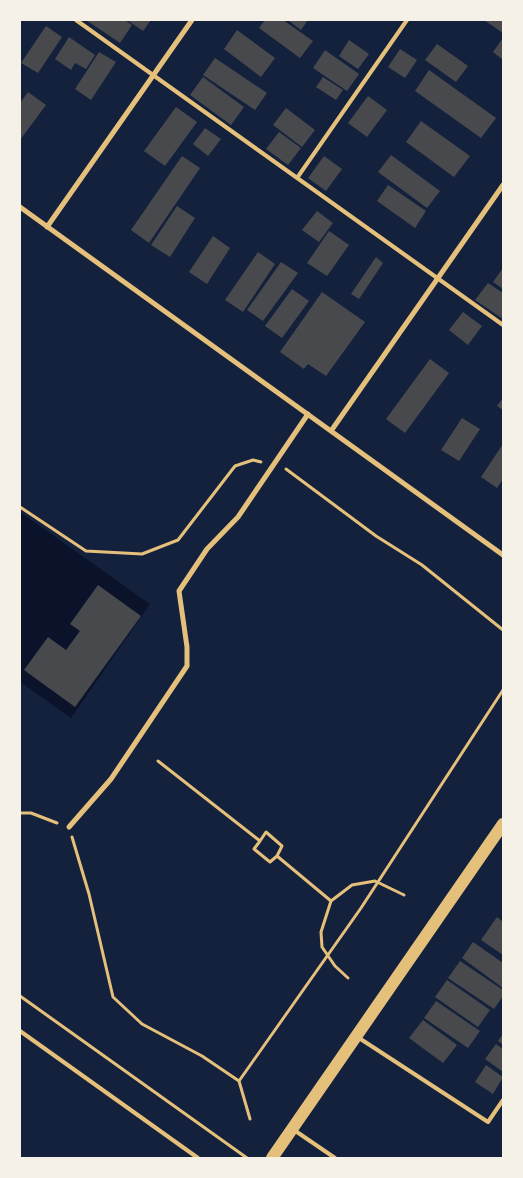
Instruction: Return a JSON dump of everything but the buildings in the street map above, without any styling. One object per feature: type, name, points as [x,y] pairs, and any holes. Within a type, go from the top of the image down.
[{"type":"main road","points":[[272,1158],[503,824]]},
{"type":"street","points":[[48,227],[192,20]]},
{"type":"street","points":[[331,431],[503,184]]},
{"type":"street","points":[[20,207],[503,555]]},
{"type":"street","points":[[69,827],[111,779],[187,666],[187,646],[179,591],[207,549],[238,517],[308,414]]},
{"type":"lane","points":[[76,20],[503,325]]},
{"type":"lane","points":[[297,178],[407,20]]},
{"type":"lane","points":[[20,1031],[198,1158]]},
{"type":"lane","points":[[357,1036],[488,1122],[503,1100]]},
{"type":"lane","points":[[292,1129],[335,1158]]},
{"type":"path","points":[[20,507],[86,551],[142,554],[178,540],[235,466],[253,460],[283,466],[376,536],[422,566],[503,630]]},
{"type":"path","points":[[239,1081],[378,882],[503,690]]},
{"type":"path","points":[[158,761],[260,840]]},
{"type":"path","points":[[20,813],[31,813],[69,827],[89,894],[113,997],[142,1024],[202,1056],[239,1081],[250,1119]]},
{"type":"path","points":[[266,832],[282,846],[277,856],[270,862],[254,849],[260,840],[266,832]]},
{"type":"path","points":[[277,856],[331,900]]},
{"type":"path","points":[[348,978],[322,947],[321,932],[331,900],[352,885],[378,882],[404,895]]},
{"type":"path","points":[[20,996],[248,1158]]},
{"type":"water","points":[[20,512],[150,604],[71,718],[20,682]]}]
